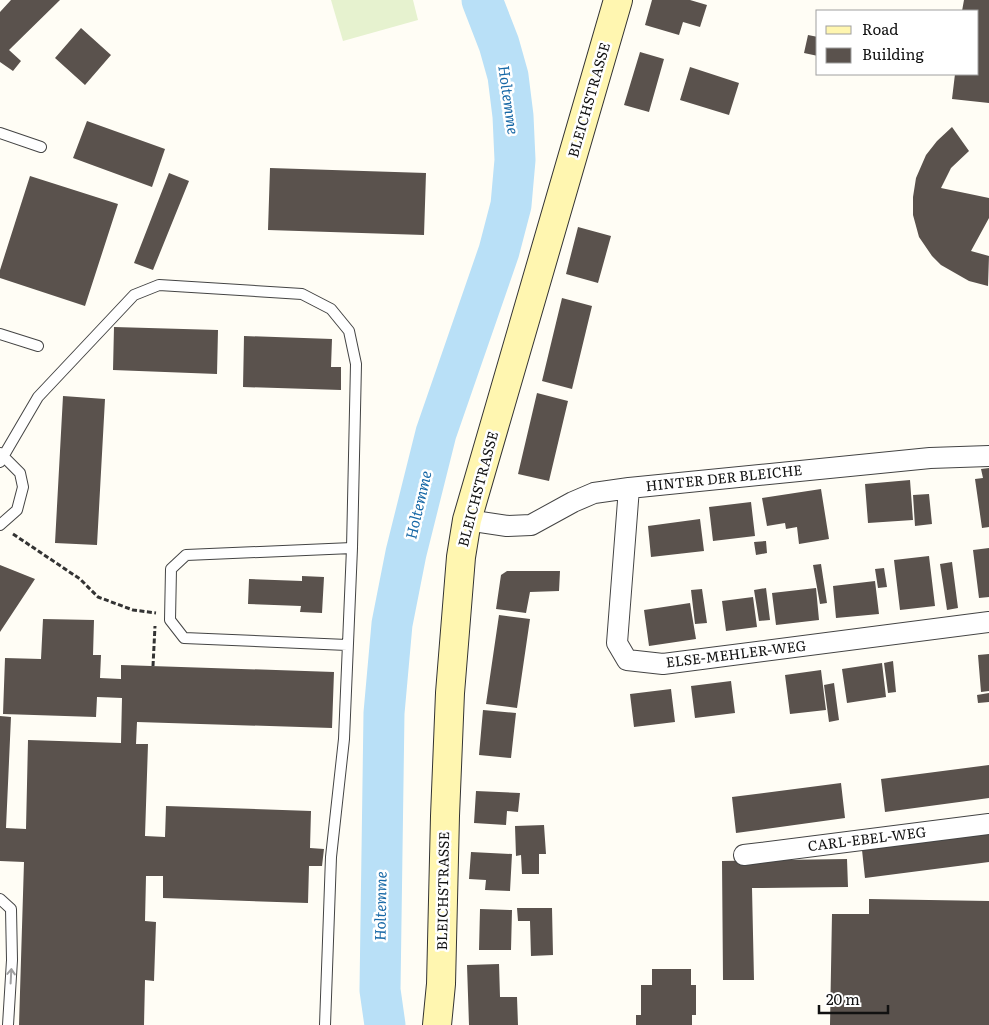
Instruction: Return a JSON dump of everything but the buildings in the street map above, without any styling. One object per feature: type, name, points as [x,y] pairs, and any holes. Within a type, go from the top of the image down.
[{"type":"main road","name":"BLEICHSTRASSE","points":[[437,1025],[442,974],[450,693],[460,558],[467,520],[618,0]]},
{"type":"street","name":"HINTER DER BLEICHE","points":[[467,520],[507,526],[531,524],[594,493],[629,488],[930,458],[989,456]]},
{"type":"street","name":"ELSE-MEHLER-WEG","points":[[629,488],[616,643],[627,660],[663,664],[989,622]]},
{"type":"street","name":"CARL-EBEL-WEG","points":[[744,855],[989,824]]},
{"type":"lane","points":[[0,133],[41,147]]},
{"type":"lane","points":[[0,525],[17,510],[23,486],[20,473],[1,457],[38,397],[134,295],[159,285],[302,294],[331,309],[349,331],[356,364],[352,548],[344,740],[331,857],[325,1025]]},
{"type":"lane","points":[[0,334],[38,346]]},
{"type":"lane","points":[[347,645],[184,638],[170,620],[171,569],[186,555],[352,548]]},
{"type":"lane","points":[[0,899],[11,909],[12,952],[8,1025]]},
{"type":"path","points":[[0,525],[80,578],[98,597],[133,610],[156,613],[170,620]]},
{"type":"path","points":[[153,666],[156,613]]},
{"type":"green space","points":[[331,0],[413,0],[418,20],[343,41]]},
{"type":"waterway","name":"Holtemme","points":[[385,1025],[380,990],[384,713],[392,624],[406,553],[436,433],[499,251],[511,205],[515,160],[513,116],[508,76],[499,44],[482,0]]}]
